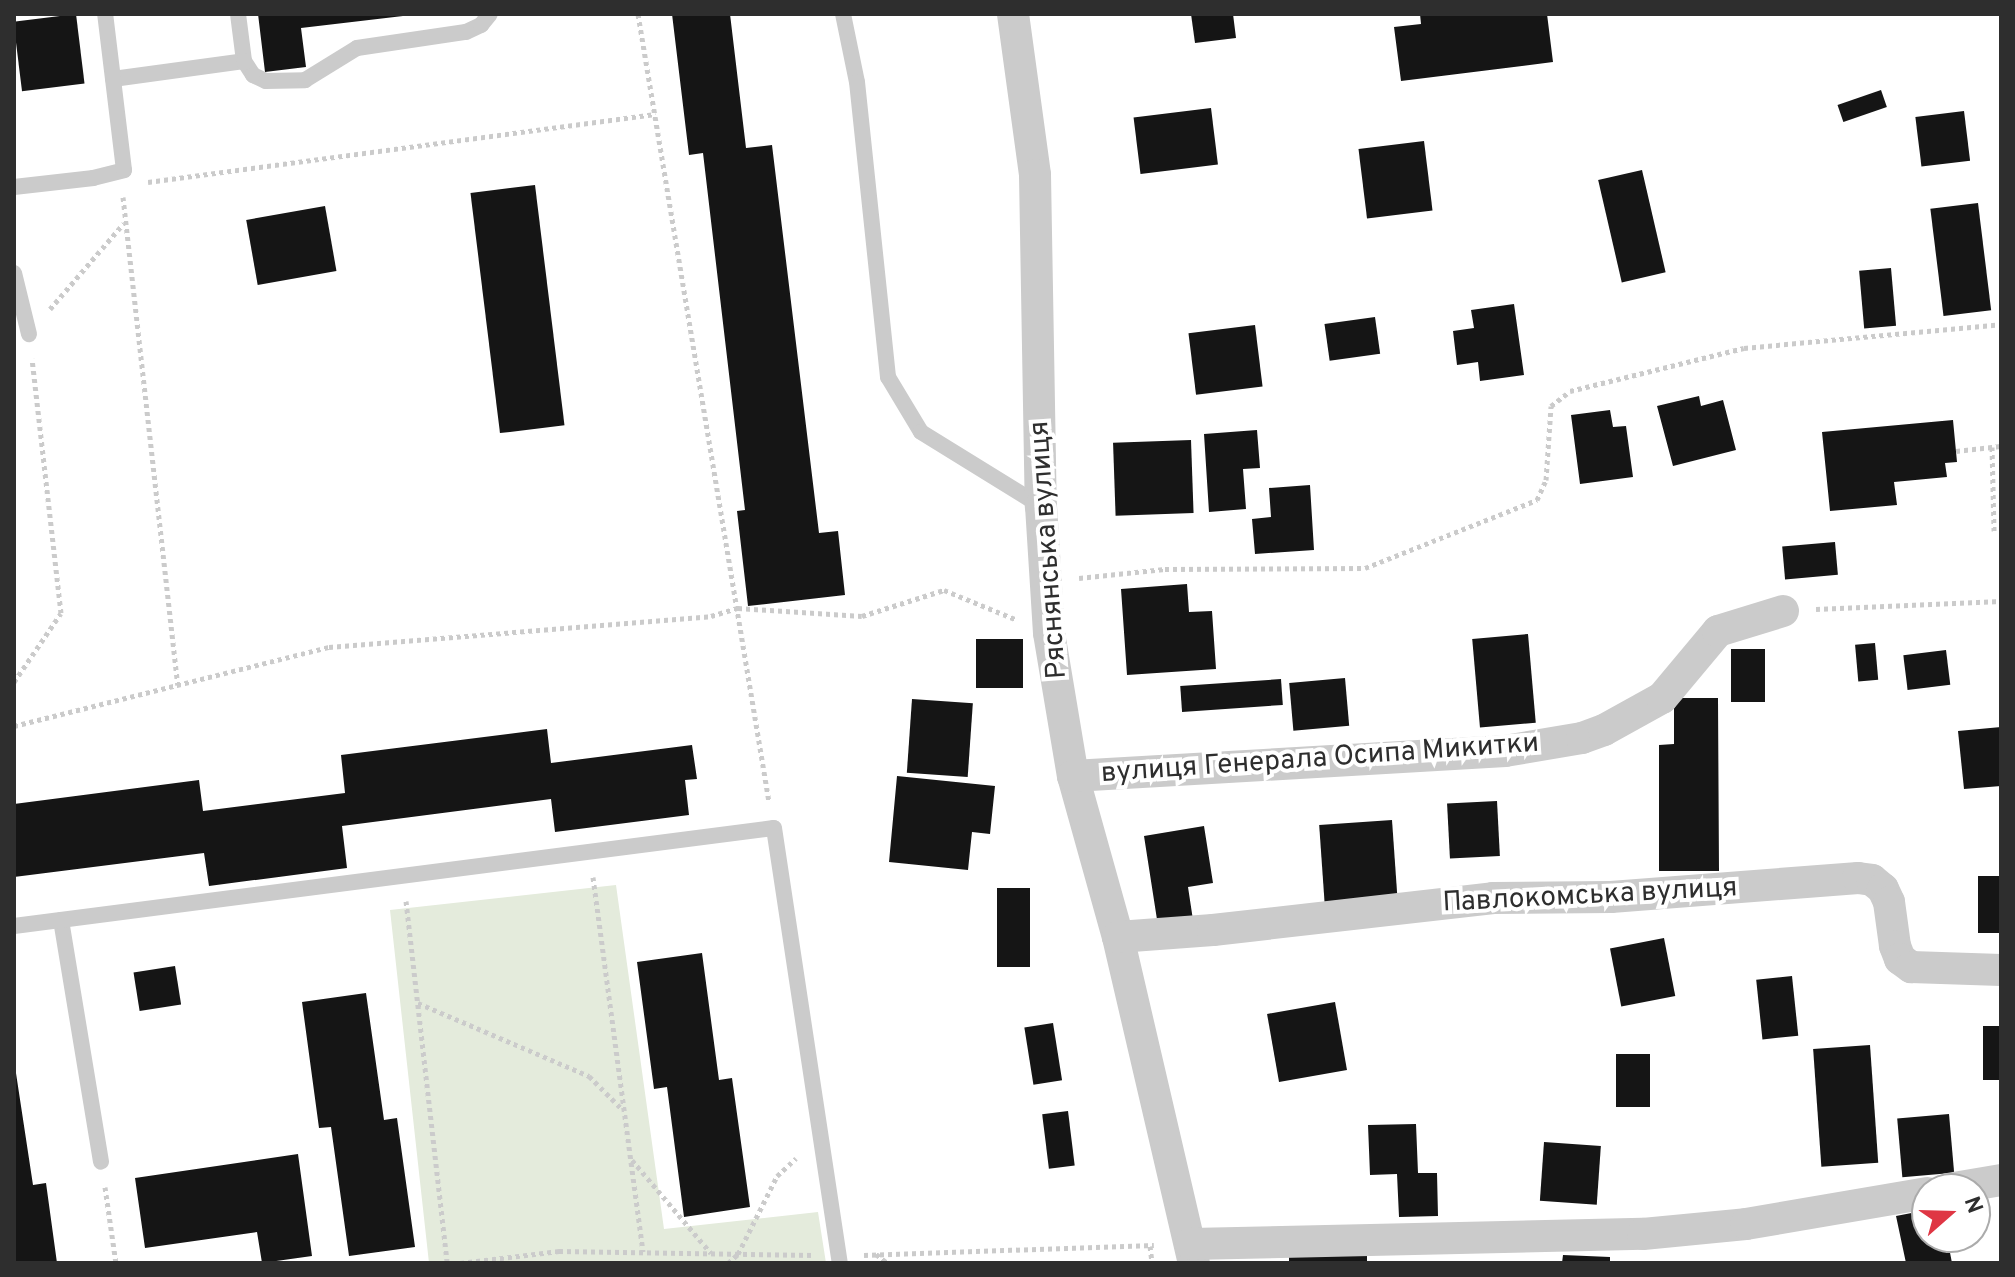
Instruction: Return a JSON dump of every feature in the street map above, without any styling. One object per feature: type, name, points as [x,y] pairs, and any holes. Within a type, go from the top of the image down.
[{"type":"street","name":"Ряснянська вулиця","points":[[1013,14],[1035,175],[1041,506],[1049,633],[1073,776],[1118,937],[1193,1254]]},
{"type":"street","name":"вулиця Генерала Осипа Микитки","points":[[1073,776],[1505,751],[1582,738],[1604,730],[1662,698],[1718,631],[1783,611]]},
{"type":"street","name":"Павлокомська вулиця","points":[[1118,937],[1213,930],[1493,898],[1611,897],[1858,878],[1872,880],[1883,889],[1895,946],[1900,959],[1911,967],[2001,970]]},
{"type":"street","points":[[1193,1254],[1643,1234],[1746,1224],[1911,1196]]},
{"type":"lane","points":[[14,187],[93,178],[124,178],[105,14]]},
{"type":"lane","points":[[238,14],[244,61],[253,75],[266,81],[305,80],[357,48],[466,32],[481,25],[490,14]]},
{"type":"lane","points":[[843,14],[857,82],[888,377],[921,432],[1041,506]]},
{"type":"lane","points":[[113,79],[244,61]]},
{"type":"lane","points":[[14,273],[29,334]]},
{"type":"lane","points":[[14,926],[774,828],[839,1259]]},
{"type":"lane","points":[[61,920],[101,1162]]},
{"type":"path","points":[[638,14],[774,828]]},
{"type":"path","points":[[178,685],[125,222],[124,178],[655,114]]},
{"type":"path","points":[[14,682],[61,613],[29,334],[125,222]]},
{"type":"path","points":[[1046,581],[1165,569],[1365,568],[1537,500],[1546,480],[1551,406],[1570,391],[1744,348],[2001,324]]},
{"type":"path","points":[[1956,451],[2001,446]]},
{"type":"path","points":[[1992,447],[1994,531]]},
{"type":"path","points":[[14,726],[329,647],[711,616],[738,608],[862,616],[944,590],[1049,633]]},
{"type":"path","points":[[1783,611],[2001,601]]},
{"type":"path","points":[[589,852],[643,1252]]},
{"type":"path","points":[[403,876],[447,1263]]},
{"type":"path","points":[[417,1002],[589,1076],[624,1111]]},
{"type":"path","points":[[728,1263],[738,1254],[777,1176],[820,1135]]},
{"type":"path","points":[[630,1158],[712,1254]]},
{"type":"path","points":[[101,1162],[116,1263]]},
{"type":"path","points":[[460,1263],[559,1251],[757,1254],[839,1259],[876,1254],[1150,1246],[1193,1254]]},
{"type":"path","points":[[1150,1246],[1152,1263]]},
{"type":"path","points":[[757,1254],[766,1263]]},
{"type":"path","points":[[876,1254],[887,1263]]},
{"type":"green space","points":[[616,885],[664,1229],[818,1212],[826,1263],[429,1263],[390,910]]},
{"type":"building","points":[[76,14],[85,83],[22,91],[14,22]]},
{"type":"building","points":[[258,14],[403,16],[301,28],[306,67],[265,72]]},
{"type":"building","points":[[672,14],[730,14],[746,148],[772,145],[819,533],[838,531],[845,595],[748,606],[737,511],[745,510],[703,153],[689,155]]},
{"type":"building","points":[[1191,14],[1233,14],[1236,38],[1195,43]]},
{"type":"building","points":[[1420,14],[1547,14],[1553,62],[1401,81],[1394,27],[1421,24]]},
{"type":"building","points":[[1881,90],[1887,107],[1843,122],[1838,105]]},
{"type":"building","points":[[1211,108],[1218,165],[1141,174],[1134,118]]},
{"type":"building","points":[[1964,111],[1970,161],[1921,167],[1915,117]]},
{"type":"building","points":[[1424,141],[1433,210],[1367,219],[1358,149]]},
{"type":"building","points":[[1642,170],[1666,272],[1622,282],[1598,180]]},
{"type":"building","points":[[535,185],[564,425],[500,433],[470,193]]},
{"type":"building","points":[[1978,203],[1991,310],[1944,316],[1930,209]]},
{"type":"building","points":[[325,206],[336,271],[258,285],[246,220]]},
{"type":"building","points":[[1891,268],[1896,326],[1864,329],[1859,271]]},
{"type":"building","points":[[1514,304],[1524,375],[1480,381],[1478,362],[1457,365],[1453,331],[1474,328],[1471,310]]},
{"type":"building","points":[[1375,317],[1380,354],[1330,361],[1324,324]]},
{"type":"building","points":[[1255,325],[1263,387],[1196,395],[1188,333]]},
{"type":"building","points":[[1699,396],[1701,406],[1723,400],[1736,450],[1673,466],[1657,406]]},
{"type":"building","points":[[1610,410],[1613,427],[1626,426],[1633,477],[1580,484],[1571,415]]},
{"type":"building","points":[[1953,420],[1957,462],[1945,463],[1947,477],[1894,482],[1897,505],[1830,511],[1822,432]]},
{"type":"building","points":[[1257,430],[1260,468],[1243,469],[1246,509],[1209,512],[1204,434]]},
{"type":"building","points":[[1191,440],[1194,513],[1116,516],[1113,443]]},
{"type":"building","points":[[1310,485],[1314,550],[1255,554],[1252,519],[1271,517],[1269,488]]},
{"type":"building","points":[[1835,542],[1838,575],[1785,579],[1782,547]]},
{"type":"building","points":[[1187,584],[1189,612],[1212,611],[1216,669],[1127,675],[1121,589]]},
{"type":"building","points":[[1528,634],[1536,723],[1480,728],[1472,639]]},
{"type":"building","points":[[976,639],[1023,639],[1023,688],[976,688]]},
{"type":"building","points":[[1875,643],[1878,680],[1858,682],[1855,645]]},
{"type":"building","points":[[1731,649],[1765,649],[1765,702],[1731,702]]},
{"type":"building","points":[[1946,650],[1950,685],[1908,690],[1903,655]]},
{"type":"building","points":[[1345,678],[1349,726],[1293,731],[1289,683]]},
{"type":"building","points":[[1281,679],[1283,705],[1182,712],[1180,686]]},
{"type":"building","points":[[1674,698],[1718,698],[1719,871],[1659,871],[1659,745],[1674,744]]},
{"type":"building","points":[[912,699],[973,703],[968,777],[907,773]]},
{"type":"building","points":[[2001,727],[2001,786],[1964,789],[1958,731]]},
{"type":"building","points":[[547,729],[551,763],[692,745],[697,779],[685,780],[689,815],[555,832],[551,799],[342,826],[347,868],[209,886],[204,853],[14,877],[14,804],[199,780],[203,811],[345,793],[341,755]]},
{"type":"building","points":[[897,776],[995,786],[990,834],[972,832],[968,870],[889,862]]},
{"type":"building","points":[[1497,801],[1500,856],[1450,859],[1447,804]]},
{"type":"building","points":[[1392,820],[1397,897],[1325,902],[1319,825]]},
{"type":"building","points":[[1204,826],[1213,883],[1188,887],[1193,920],[1158,926],[1144,836]]},
{"type":"building","points":[[1978,876],[2001,876],[2001,933],[1978,933]]},
{"type":"building","points":[[997,888],[1030,888],[1030,967],[997,967]]},
{"type":"building","points":[[1664,938],[1675,996],[1621,1006],[1610,948]]},
{"type":"building","points":[[702,953],[719,1080],[732,1078],[750,1207],[684,1217],[667,1087],[654,1089],[637,962]]},
{"type":"building","points":[[175,966],[181,1005],[140,1011],[134,973]]},
{"type":"building","points":[[1792,976],[1798,1036],[1762,1039],[1756,980]]},
{"type":"building","points":[[366,993],[384,1120],[397,1118],[415,1247],[349,1256],[331,1127],[319,1128],[302,1002]]},
{"type":"building","points":[[1335,1002],[1347,1070],[1279,1082],[1267,1014]]},
{"type":"building","points":[[1053,1023],[1062,1080],[1033,1085],[1024,1028]]},
{"type":"building","points":[[1983,1026],[2001,1026],[2001,1080],[1983,1080]]},
{"type":"building","points":[[1870,1045],[1878,1163],[1821,1167],[1813,1049]]},
{"type":"building","points":[[1616,1054],[1650,1054],[1650,1107],[1616,1107]]},
{"type":"building","points":[[14,1060],[33,1185],[46,1183],[57,1263],[14,1263]]},
{"type":"building","points":[[1068,1111],[1075,1166],[1049,1169],[1042,1114]]},
{"type":"building","points":[[1949,1114],[1954,1173],[1911,1173],[1911,1177],[1902,1177],[1897,1119]]},
{"type":"building","points":[[1416,1124],[1418,1173],[1437,1173],[1438,1216],[1399,1217],[1397,1174],[1370,1175],[1368,1125]]},
{"type":"building","points":[[1544,1142],[1601,1146],[1597,1205],[1540,1201]]},
{"type":"building","points":[[298,1154],[312,1256],[262,1263],[257,1232],[145,1248],[135,1178]]},
{"type":"building","points":[[1911,1213],[1911,1253],[1950,1253],[1952,1263],[1906,1263],[1896,1216]]},
{"type":"building","points":[[1563,1255],[1610,1257],[1610,1263],[1562,1263]]},
{"type":"building","points":[[1289,1256],[1367,1256],[1367,1263],[1289,1263]]}]
